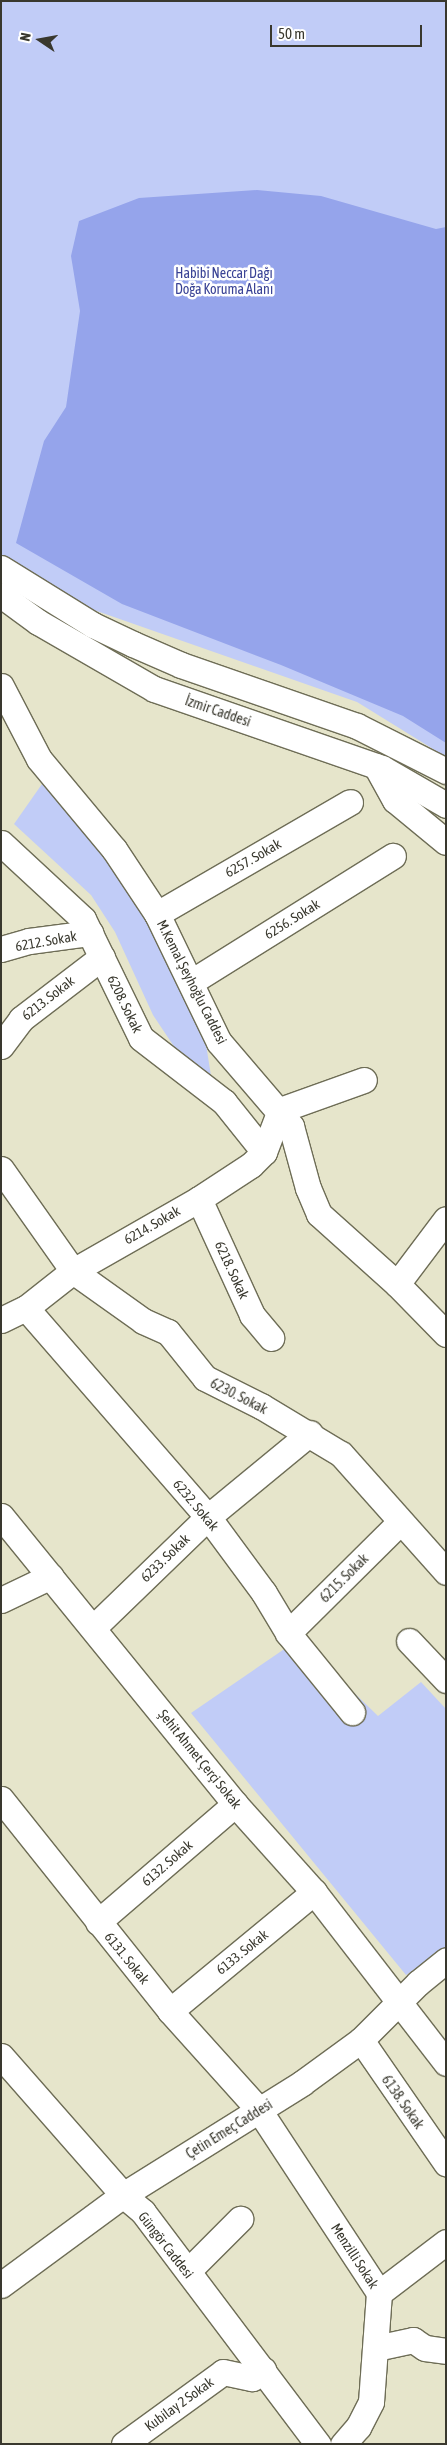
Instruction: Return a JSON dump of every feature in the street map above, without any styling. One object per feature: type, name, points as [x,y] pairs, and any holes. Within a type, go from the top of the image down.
[{"type":"street","points":[[1,568],[92,625],[181,665],[357,726],[446,771]]},
{"type":"street","name":"İzmir Caddesi","points":[[1,595],[38,622],[154,689],[376,766],[446,804]]},
{"type":"street","name":"M.Kemal Şeyhoğlu Caddesi","points":[[1,686],[39,759],[114,849],[157,914],[219,1042],[280,1110],[296,1138],[308,1188],[319,1214],[397,1284],[446,1334]]},
{"type":"street","points":[[376,766],[395,800],[446,842]]},
{"type":"street","name":"6257. Sokak","points":[[157,914],[350,802]]},
{"type":"street","name":"6208. Sokak","points":[[1,843],[83,919],[141,1038],[224,1102],[264,1152]]},
{"type":"street","name":"6256. Sokak","points":[[191,982],[393,856]]},
{"type":"street","name":"6212. Sokak","points":[[1,950],[29,941],[90,933]]},
{"type":"street","name":"6213. Sokak","points":[[1,1046],[21,1019],[102,957]]},
{"type":"street","points":[[280,1110],[364,1080]]},
{"type":"street","name":"6214. Sokak","points":[[1,1320],[26,1308],[73,1271],[199,1199],[242,1172],[264,1152],[280,1110]]},
{"type":"street","name":"6230. Sokak","points":[[1,1169],[73,1271],[143,1322],[168,1332],[205,1378],[310,1433],[341,1454],[399,1523],[446,1572]]},
{"type":"street","name":"6218. Sokak","points":[[199,1199],[252,1315],[271,1338]]},
{"type":"street","points":[[397,1284],[446,1219]]},
{"type":"street","name":"6232. Sokak","points":[[26,1308],[208,1517],[264,1593],[288,1633],[352,1712]]},
{"type":"street","name":"6233. Sokak","points":[[93,1628],[208,1517],[310,1433]]},
{"type":"street","name":"Şehit Ahmet Çerçi Sokak","points":[[1,1516],[235,1804],[314,1892],[446,2063]]},
{"type":"street","name":"6215. Sokak","points":[[288,1633],[399,1523]]},
{"type":"street","points":[[1,1600],[51,1576]]},
{"type":"street","points":[[409,1641],[446,1680]]},
{"type":"street","name":"6131. Sokak","points":[[1,1799],[170,2011],[260,2110]]},
{"type":"street","name":"6132. Sokak","points":[[98,1922],[235,1804]]},
{"type":"street","name":"6133. Sokak","points":[[170,2011],[314,1892]]},
{"type":"street","name":"Çetin Emeç Caddesi","points":[[1,2285],[123,2195],[260,2110],[361,2040],[399,2002],[446,1960]]},
{"type":"street","name":"6138. Sokak","points":[[361,2040],[446,2163]]},
{"type":"street","name":"Güngör Caddesi","points":[[1,2056],[123,2195],[143,2212],[318,2444]]},
{"type":"street","name":"Menzilli Sokak","points":[[260,2110],[379,2293],[371,2402],[358,2427],[343,2444]]},
{"type":"street","points":[[188,2271],[240,2219]]},
{"type":"street","points":[[379,2293],[446,2242]]},
{"type":"street","points":[[376,2348],[413,2340],[425,2348],[446,2351]]},
{"type":"street","name":"Kubilay 2 Sokak","points":[[124,2444],[223,2372],[252,2378],[263,2370]]},
{"type":"green space","name":"Habibi Neccar Dağı Doğa Koruma Alanı","points":[[1,1],[446,1],[446,757],[357,702],[34,589],[1,561]]},
{"type":"green space","name":"Habibi Neccar Dağı Doğa Koruma Alanı","points":[[257,190],[321,196],[436,229],[446,227],[446,743],[403,716],[281,665],[122,604],[16,543],[44,441],[66,407],[80,311],[71,256],[79,221],[139,198]]},
{"type":"green space","points":[[42,784],[115,864],[152,916],[205,1038],[211,1076],[175,1048],[153,1015],[115,932],[91,895],[14,824]]},
{"type":"green space","points":[[299,1639],[378,1716],[421,1682],[446,1709],[446,1948],[406,1975],[191,1713]]}]
